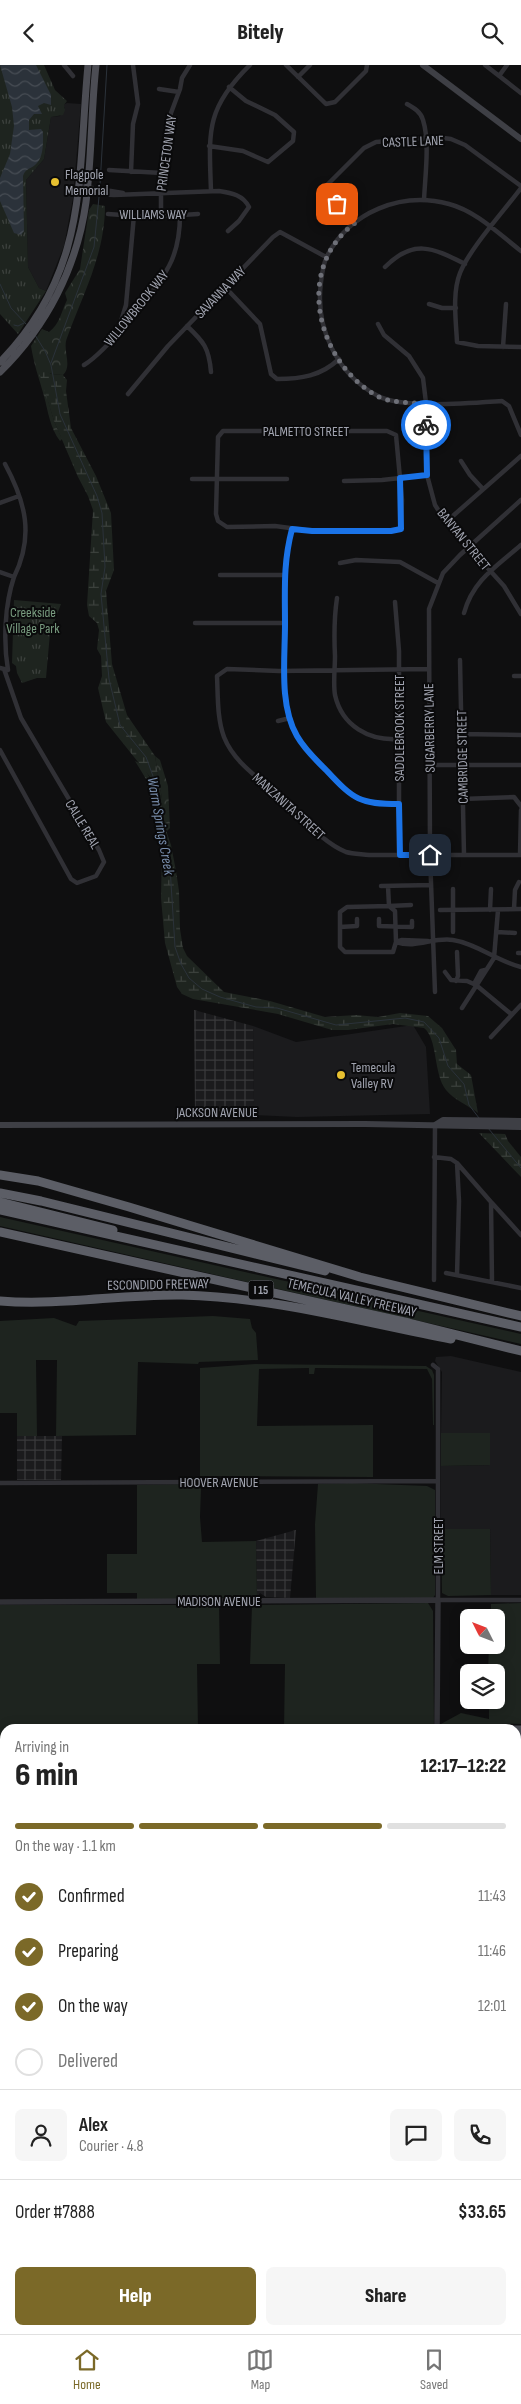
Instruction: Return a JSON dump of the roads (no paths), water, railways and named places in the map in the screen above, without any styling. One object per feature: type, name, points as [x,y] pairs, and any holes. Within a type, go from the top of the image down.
[{"type":"highway","points":[[0,1175],[38,1181],[111,1201],[360,1277],[521,1316]]},
{"type":"highway","points":[[0,1193],[41,1201],[304,1268],[360,1277]]},
{"type":"highway","points":[[0,1202],[109,1229],[193,1254]]},
{"type":"highway","name":"I 15","points":[[0,1210],[193,1254]]},
{"type":"highway","name":"TEMECULA VALLEY FREEWAY","points":[[0,1232],[409,1323],[521,1352]]},
{"type":"highway","name":"ESCONDIDO FREEWAY","points":[[193,1254],[521,1327]]},
{"type":"highway","name":"ESCONDIDO FREEWAY","points":[[0,1301],[41,1302],[166,1295],[241,1299],[521,1352]]},
{"type":"main road","points":[[83,190],[88,65]]},
{"type":"main road","points":[[0,372],[36,324],[70,243],[83,190],[96,65]]},
{"type":"main road","points":[[424,65],[521,139]]},
{"type":"main road","points":[[0,362],[26,338]]},
{"type":"main road","name":"JACKSON AVENUE","points":[[0,1125],[435,1125],[443,1121],[472,1124],[506,1124],[521,1121]]},
{"type":"main road","name":"JACKSON AVENUE","points":[[506,1124],[521,1127]]},
{"type":"street","points":[[64,65],[73,76]]},
{"type":"street","points":[[131,172],[133,124],[138,104],[133,65]]},
{"type":"street","points":[[181,65],[186,69]]},
{"type":"street","name":"PRINCETON WAY","points":[[161,216],[160,194],[162,173],[171,113],[182,78],[190,65]]},
{"type":"street","points":[[211,191],[209,134],[222,96],[250,65]]},
{"type":"street","points":[[286,65],[326,104],[335,102],[366,71],[367,65]]},
{"type":"street","points":[[298,77],[310,65]]},
{"type":"street","points":[[485,65],[521,93]]},
{"type":"street","points":[[499,76],[507,65]]},
{"type":"street","points":[[209,146],[244,151],[268,163],[292,141],[294,132],[274,115],[246,101],[229,87]]},
{"type":"street","points":[[159,89],[179,92]]},
{"type":"street","points":[[407,104],[417,110],[423,120],[425,137],[424,200]]},
{"type":"street","name":"CASTLE LANE","points":[[355,223],[327,193],[327,185],[364,148],[376,142],[425,137],[451,139],[465,145],[521,187]]},
{"type":"street","points":[[109,170],[162,173]]},
{"type":"street","points":[[521,187],[465,264],[460,274],[456,308],[457,342],[478,346],[521,347]]},
{"type":"street","points":[[83,190],[127,194],[211,191],[233,193],[245,200],[249,207],[240,221],[228,231]]},
{"type":"street","points":[[521,251],[467,211],[450,204],[424,200],[386,205],[368,213],[355,223],[326,257],[319,297],[320,316],[324,334],[339,359],[360,384],[379,397],[396,402],[426,403],[502,401],[509,405],[521,435]]},
{"type":"street","name":"WILLIAMS WAY","points":[[108,214],[161,216],[198,214]]},
{"type":"street","name":"WILLOWBROOK WAY","points":[[84,365],[94,359],[118,332],[169,266],[177,245],[180,214]]},
{"type":"street","points":[[118,332],[126,305],[134,215]]},
{"type":"street","name":"SAVANNA WAY","points":[[128,394],[187,326],[280,233],[326,257]]},
{"type":"street","points":[[384,267],[408,249],[426,248],[440,251],[465,264]]},
{"type":"street","points":[[225,287],[260,324],[271,374],[277,379],[305,377],[320,373],[339,359]]},
{"type":"street","points":[[428,303],[442,308],[456,308]]},
{"type":"street","points":[[503,347],[506,304]]},
{"type":"street","name":"BANYAN STREET","points":[[378,324],[384,335],[409,356],[423,378],[426,403],[427,475],[435,505],[446,522],[504,586],[521,612]]},
{"type":"street","points":[[187,326],[204,343],[210,353],[211,372]]},
{"type":"street","name":"PALMETTO STREET","points":[[218,479],[218,437],[223,431],[387,431],[396,435],[400,478]]},
{"type":"street","points":[[446,522],[521,456]]},
{"type":"street","points":[[461,461],[470,475],[483,489]]},
{"type":"street","points":[[4,669],[10,590],[22,561],[26,536],[26,518],[15,482],[5,464]]},
{"type":"street","points":[[344,481],[427,475]]},
{"type":"street","points":[[218,479],[216,514],[218,521],[227,527],[274,526],[312,531],[391,531],[401,529],[400,478]]},
{"type":"street","points":[[192,479],[287,479]]},
{"type":"street","points":[[0,503],[19,497]]},
{"type":"street","name":"SUGARBERRY LANE","points":[[435,992],[430,941],[429,609],[443,573],[521,500]]},
{"type":"street","points":[[292,529],[284,563],[285,671],[290,718],[296,735],[307,751],[342,787],[356,798],[372,804],[399,804]]},
{"type":"street","points":[[464,613],[469,596],[490,572],[521,545]]},
{"type":"street","points":[[340,563],[356,560],[400,562],[438,583]]},
{"type":"street","points":[[0,572],[14,577]]},
{"type":"street","points":[[220,575],[284,575]]},
{"type":"street","points":[[337,598],[334,618],[335,695],[343,714],[356,729],[372,737],[399,739]]},
{"type":"street","name":"SADDLEBROOK STREET","points":[[395,602],[399,651],[400,855]]},
{"type":"street","points":[[0,617],[7,617]]},
{"type":"street","points":[[195,623],[285,623]]},
{"type":"street","points":[[0,644],[6,644]]},
{"type":"street","name":"CAMBRIDGE STREET","points":[[460,660],[460,734],[464,855]]},
{"type":"street","name":"CALLE REAL","points":[[0,750],[71,879],[77,883],[96,876],[104,863],[99,850],[21,718],[4,669]]},
{"type":"street","name":"MANZANITA STREET","points":[[285,671],[227,669],[217,676],[219,715],[224,737],[237,758],[267,788],[282,799],[330,843],[347,852],[400,855],[520,855]]},
{"type":"street","points":[[285,671],[428,669]]},
{"type":"street","points":[[514,676],[521,676]]},
{"type":"street","points":[[278,721],[290,718]]},
{"type":"street","points":[[460,734],[521,735]]},
{"type":"street","points":[[430,765],[521,765]]},
{"type":"street","points":[[462,799],[514,797],[521,805]]},
{"type":"street","points":[[520,855],[521,810]]},
{"type":"street","points":[[514,909],[515,890],[519,882]]},
{"type":"street","points":[[381,886],[430,885]]},
{"type":"street","points":[[388,886],[389,906],[395,911],[396,942],[393,952],[345,952],[340,947],[340,912],[347,907],[389,906],[411,905]]},
{"type":"street","points":[[453,889],[453,932]]},
{"type":"street","points":[[490,910],[491,889]]},
{"type":"street","points":[[462,1008],[494,958],[498,909]]},
{"type":"street","points":[[440,910],[521,909]]},
{"type":"street","points":[[357,919],[357,933]]},
{"type":"street","points":[[379,919],[379,933]]},
{"type":"street","points":[[379,926],[412,927],[412,921]]},
{"type":"street","points":[[340,927],[357,926]]},
{"type":"street","points":[[497,932],[515,933]]},
{"type":"street","points":[[396,942],[402,940],[451,940],[469,944],[504,963],[521,967]]},
{"type":"street","points":[[456,981],[458,976],[457,952]]},
{"type":"street","points":[[445,973],[451,980],[466,981],[475,985],[511,1014]]},
{"type":"street","points":[[491,1037],[521,1005]]},
{"type":"street","points":[[434,1280],[435,1125]]},
{"type":"street","points":[[434,1157],[451,1159],[457,1163],[521,1235]]},
{"type":"street","points":[[457,1163],[459,1201],[457,1275]]},
{"type":"street","points":[[491,1202],[492,1281]]},
{"type":"street","points":[[446,1273],[521,1288]]},
{"type":"street","name":"ELM STREET","points":[[433,1365],[438,1369],[437,1724]]},
{"type":"street","name":"HOOVER AVENUE","points":[[0,1483],[438,1481]]},
{"type":"street","points":[[438,1600],[521,1600]]},
{"type":"street","name":"MADISON AVENUE","points":[[0,1602],[438,1600]]},
{"type":"water","points":[[0,65],[36,65],[51,95],[51,105],[44,103],[38,106],[42,114],[34,114],[29,120],[29,130],[41,129],[43,132],[43,143],[39,160],[25,171],[23,176],[24,231],[21,235],[14,233],[0,201],[0,178],[10,154],[14,126],[12,107]]},
{"type":"waterway","points":[[100,185],[107,65]]},
{"type":"waterway","points":[[51,363],[94,247],[99,197]]},
{"type":"waterway","name":"Warm Springs Creek","points":[[0,284],[11,308],[26,324]]},
{"type":"waterway","points":[[14,325],[18,326],[24,323]]},
{"type":"waterway","name":"Warm Springs Creek","points":[[35,335],[51,365],[60,414],[97,496],[102,513],[105,567],[101,594],[109,679],[120,725],[146,757],[157,787],[161,822],[169,851],[175,947],[181,964],[189,978],[202,989],[220,997],[256,1007],[277,1008],[336,1025],[405,1018],[424,1022],[439,1038],[448,1066],[464,1084],[469,1105],[479,1118]]},
{"type":"waterway","name":"Warm Springs Creek","points":[[488,1128],[521,1168]]},
{"type":"place","name":"Flagpole Memorial","points":[[55,182]]},
{"type":"place","name":"Temecula Valley RV","points":[[341,1075]]},
{"type":"park label","name":"Creekside Village Park","points":[[33,620]]}]
